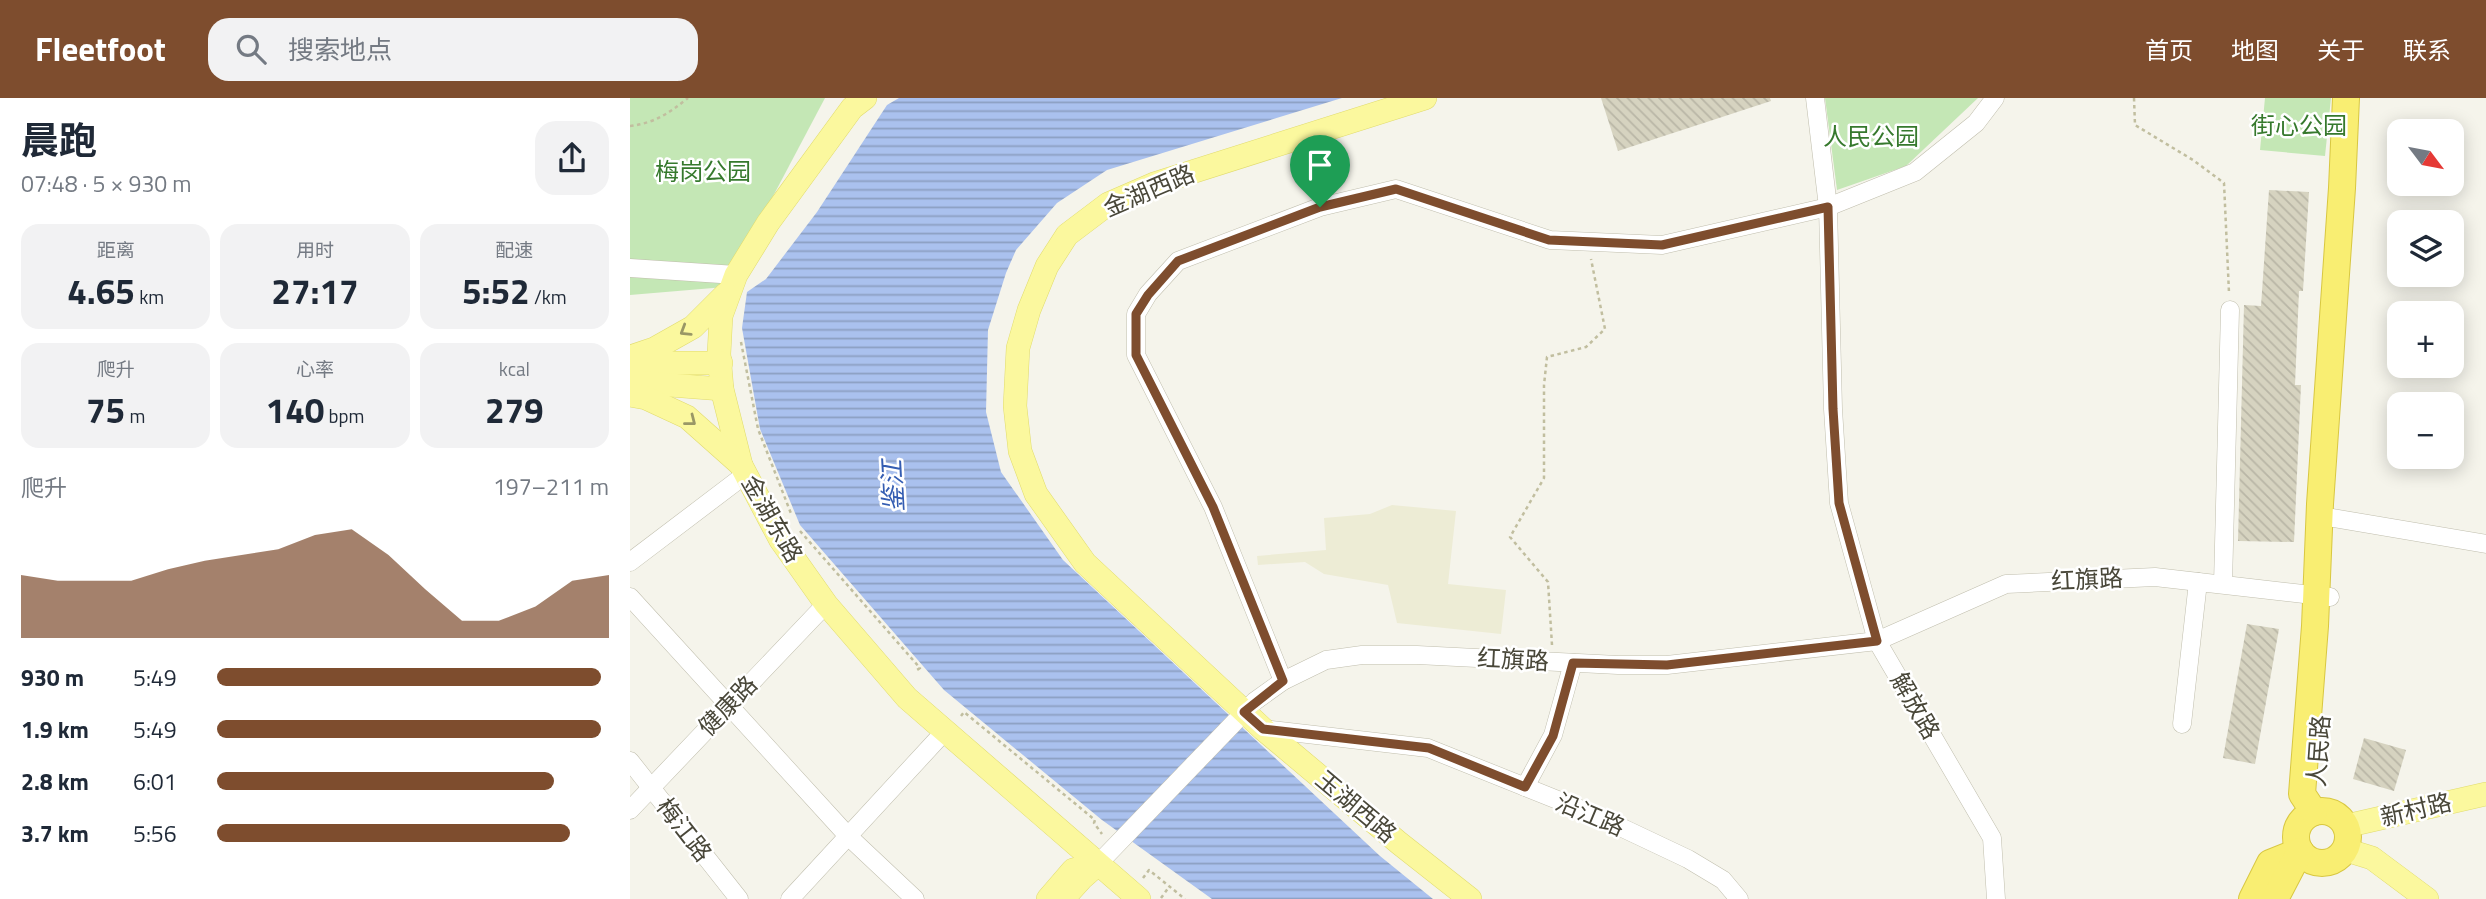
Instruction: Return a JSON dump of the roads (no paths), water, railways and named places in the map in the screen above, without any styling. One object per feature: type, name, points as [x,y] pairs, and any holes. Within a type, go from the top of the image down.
[{"type":"highway","name":"人民路","points":[[2314,812],[2323,596],[2320,504],[2343,188],[2346,98]]},
{"type":"highway","name":"人民路","points":[[2323,596],[2333,518],[2360,98]]},
{"type":"highway","points":[[2327,811],[2335,814],[2346,838],[2334,861],[2326,863],[2310,861],[2300,851],[2296,841],[2299,825],[2304,818],[2314,812],[2327,811]]},
{"type":"highway","points":[[2252,899],[2270,863],[2300,851]]},
{"type":"highway","points":[[2275,899],[2300,851]]},
{"type":"main road","name":"金湖东路","points":[[865,98],[852,108],[768,223],[733,282],[721,316],[719,355],[722,389],[744,470],[780,539],[826,604],[907,698],[953,723],[1098,864],[1150,899]]},
{"type":"main road","name":"金湖西路","points":[[1244,712],[1085,563],[1036,494],[1020,451],[1015,406],[1018,348],[1029,310],[1048,266],[1067,234],[1108,204],[1154,184],[1425,98]]},
{"type":"main road","points":[[630,357],[654,349],[693,327],[733,282]]},
{"type":"main road","points":[[630,363],[721,363]]},
{"type":"main road","points":[[630,382],[722,389]]},
{"type":"main road","points":[[630,395],[646,398],[687,417],[744,470]]},
{"type":"main road","name":"玉湖西路","points":[[1244,712],[1399,843],[1470,899]]},
{"type":"main road","name":"新村路","points":[[2346,838],[2486,794]]},
{"type":"main road","points":[[2346,838],[2411,899]]},
{"type":"main road","points":[[2346,838],[2427,899]]},
{"type":"main road","points":[[1048,899],[1073,870],[1098,864]]},
{"type":"main road","points":[[1063,899],[1098,864]]},
{"type":"street","name":"解放路","points":[[1815,98],[1828,207],[1833,409],[1839,503],[1877,641],[1992,838],[1996,899]]},
{"type":"street","points":[[1283,681],[1213,507],[1136,355],[1136,314],[1148,295],[1178,261],[1320,207],[1396,189],[1549,240],[1662,245],[1828,207],[1915,172],[1976,123],[1995,98]]},
{"type":"street","points":[[630,268],[733,282]]},
{"type":"street","points":[[2223,584],[2230,310]]},
{"type":"street","points":[[630,562],[744,470]]},
{"type":"street","points":[[2333,518],[2486,544]]},
{"type":"street","name":"红旗路","points":[[1098,864],[1244,712],[1283,681],[1326,660],[1362,655],[1418,655],[1667,665],[1877,641],[2006,584],[2155,577],[2323,596]]},
{"type":"street","points":[[2182,724],[2198,582]]},
{"type":"street","points":[[630,597],[849,835],[915,899]]},
{"type":"street","name":"健康路","points":[[630,810],[826,604]]},
{"type":"street","points":[[1525,787],[1553,736],[1573,663]]},
{"type":"street","points":[[790,899],[953,723]]},
{"type":"street","name":"沿江路","points":[[1263,729],[1429,748],[1595,815],[1688,859],[1723,880],[1739,899]]},
{"type":"street","name":"梅江路","points":[[630,761],[738,899]]},
{"type":"water","name":"鉴江","points":[[899,98],[1342,98],[1107,170],[1057,203],[1016,250],[1006,273],[988,330],[986,412],[1001,472],[1063,560],[1380,856],[1433,899],[1212,899],[1102,820],[944,690],[800,525],[760,429],[742,328],[747,292],[766,279],[817,212],[887,105]]},
{"type":"park label","name":"街心公园","points":[[2299,126]]},
{"type":"park label","name":"人民公园","points":[[1871,137]]},
{"type":"park label","name":"梅岗公园","points":[[703,172]]}]
